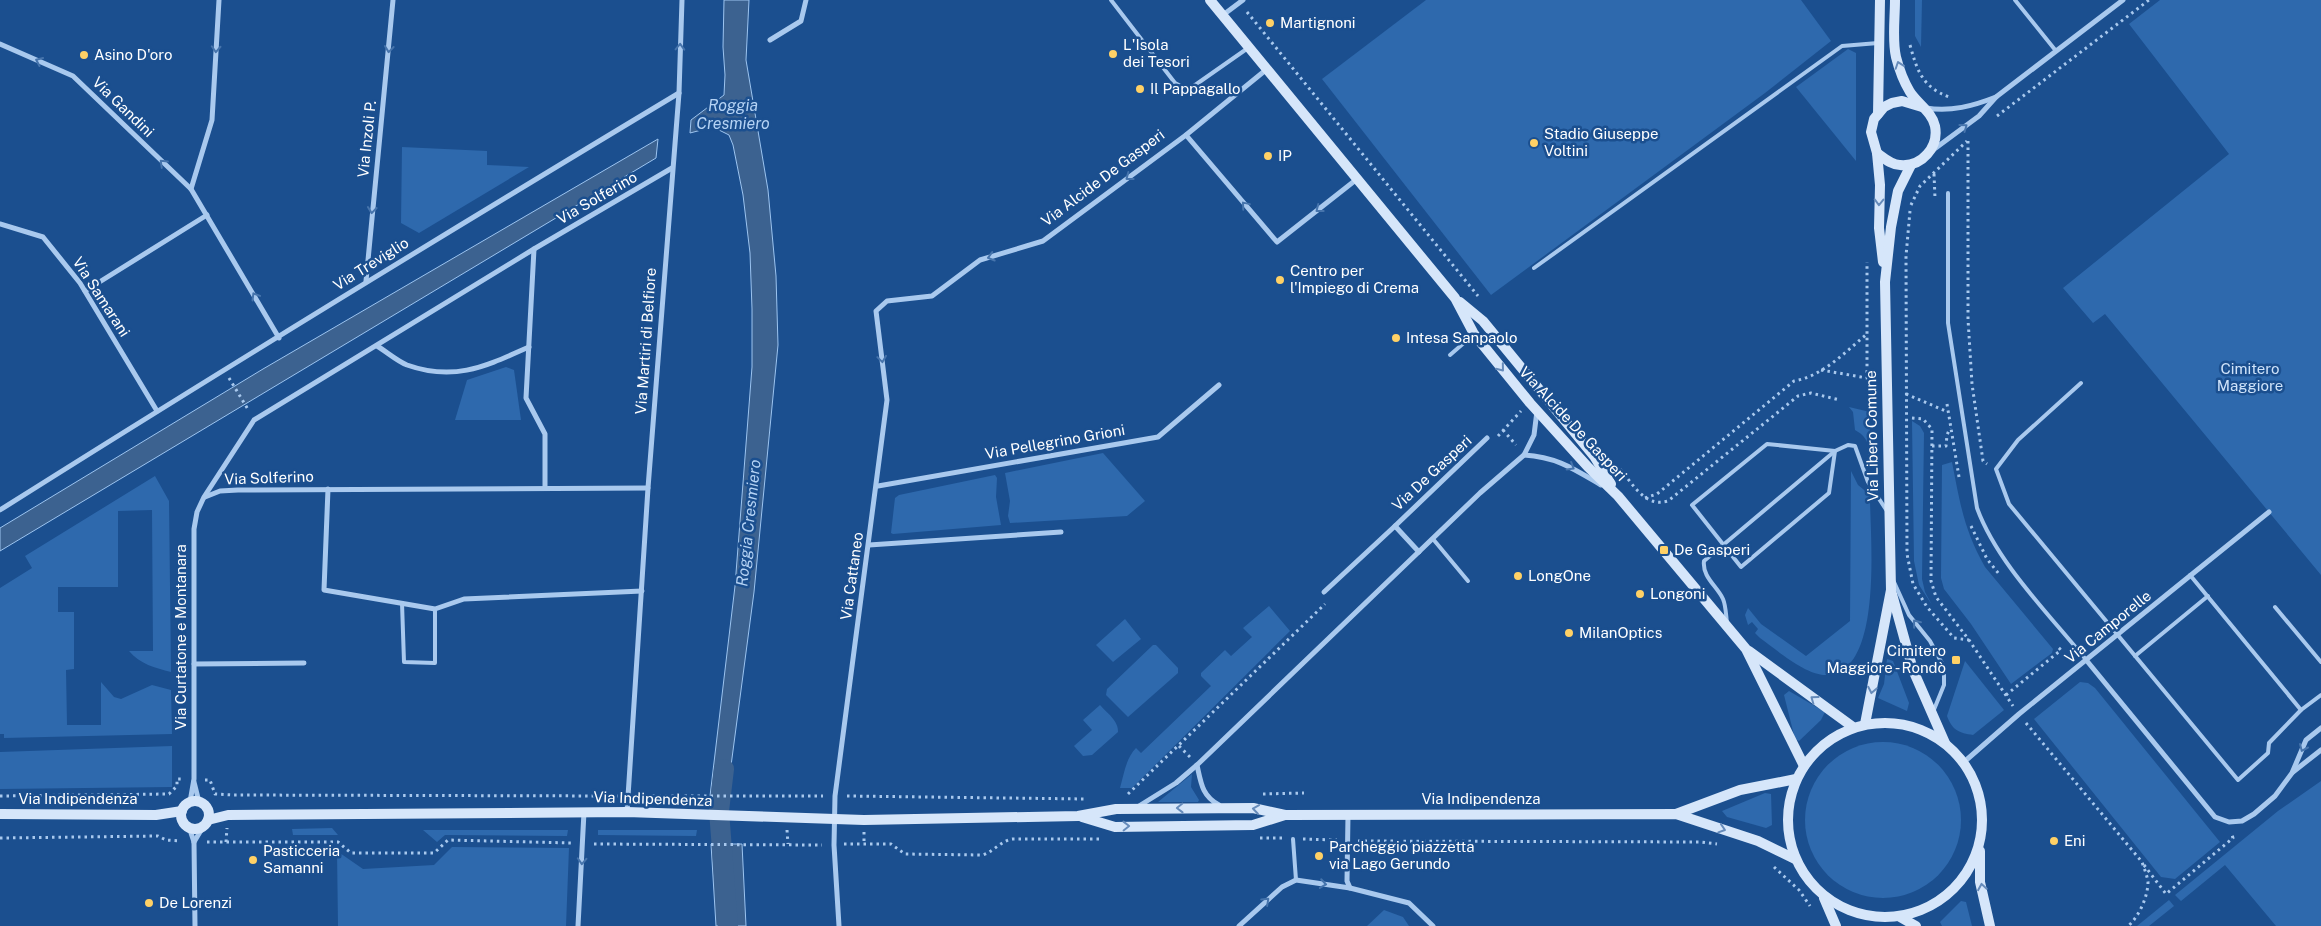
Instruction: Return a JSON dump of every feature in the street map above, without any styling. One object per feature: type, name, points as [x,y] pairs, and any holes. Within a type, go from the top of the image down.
[{"type":"street","points":[[191,189],[212,120],[219,0]]},
{"type":"street","name":"Via Inzoli P.","points":[[366,281],[394,0]]},
{"type":"street","points":[[679,93],[682,0]]},
{"type":"street","points":[[770,40],[801,21],[806,0]]},
{"type":"street","name":"Via Alcide De Gasperi","points":[[1210,0],[1455,298],[1483,321],[1594,456],[1618,496]]},
{"type":"street","name":"Via Libero Comune","points":[[1865,724],[1891,590],[1885,282],[1879,228],[1880,185],[1877,153],[1871,132],[1878,114],[1880,0]]},
{"type":"street","points":[[1896,0],[1895,55],[1910,92],[1930,115],[1935,130],[1934,145],[1928,154]]},
{"type":"street","points":[[1877,153],[1890,163],[1911,165],[1964,128],[1979,116],[1996,97],[2123,0]]},
{"type":"street","points":[[1223,15],[1241,1]]},
{"type":"street","name":"Via Gandini","points":[[0,44],[72,76],[191,189],[279,338]]},
{"type":"street","name":"Via Alcide De Gasperi","points":[[876,311],[887,301],[932,296],[980,260],[1043,242],[1186,134],[1266,69]]},
{"type":"street","name":"Via Treviglio","points":[[0,510],[157,411],[279,338],[366,281],[679,93]]},
{"type":"street","name":"Via Martiri di Belfiore","points":[[628,812],[648,488],[679,93]]},
{"type":"street","points":[[1878,114],[1892,103],[1902,101],[1939,110],[1967,107],[1996,97]]},
{"type":"street","name":"Via Alcide De Gasperi","points":[[1186,134],[1277,242],[1357,179]]},
{"type":"street","name":"Via Libero Comune","points":[[1885,282],[1891,227],[1898,191],[1911,165]]},
{"type":"street","name":"Via Solferino","points":[[204,497],[254,420],[534,249],[672,168]]},
{"type":"street","points":[[85,291],[207,215]]},
{"type":"street","name":"Via Samarani","points":[[0,224],[43,237],[85,291],[157,411]]},
{"type":"street","points":[[534,249],[526,398],[545,434],[545,487]]},
{"type":"street","name":"Via Alcide De Gasperi","points":[[1455,298],[1474,334],[1537,411],[1588,467],[1618,496],[1746,649],[1854,727]]},
{"type":"street","name":"Via Cattaneo","points":[[839,926],[834,845],[835,796],[888,400],[876,311]]},
{"type":"street","points":[[377,346],[406,364],[444,374],[484,367],[529,347]]},
{"type":"street","name":"Via Pellegrino Grioni","points":[[878,486],[1158,437],[1220,385]]},
{"type":"street","points":[[1134,809],[1176,783],[1198,765],[1419,552],[1524,455],[1534,435],[1537,411]]},
{"type":"street","name":"Via De Gasperi","points":[[1324,592],[1487,438]]},
{"type":"street","points":[[1524,455],[1543,456],[1563,462],[1618,496]]},
{"type":"street","name":"Via Solferino","points":[[204,497],[220,490],[648,488]]},
{"type":"street","points":[[328,489],[324,590],[435,609],[464,599],[642,591]]},
{"type":"street","name":"Via Curtatone e Montanara","points":[[199,804],[194,779],[194,529],[197,512],[204,497]]},
{"type":"street","name":"Via Camporelle","points":[[1964,762],[2018,714],[2087,661],[2268,512]]},
{"type":"street","name":"Via De Gasperi","points":[[1395,526],[1419,552]]},
{"type":"street","points":[[868,545],[1061,532]]},
{"type":"street","name":"Via Libero Comune","points":[[1891,590],[1912,670],[1945,743]]},
{"type":"street","name":"Via Alcide De Gasperi","points":[[1746,649],[1804,766]]},
{"type":"street","points":[[2087,661],[2215,817],[2229,822],[2242,821],[2254,814],[2275,796],[2292,773],[2306,740],[2321,728]]},
{"type":"street","points":[[194,664],[304,663]]},
{"type":"street","points":[[1836,926],[1824,898],[1808,880],[1795,860],[1788,833],[1788,805],[1796,778],[1804,766],[1826,742],[1854,727],[1865,724],[1893,723],[1921,729],[1945,743],[1964,762],[1975,782],[1982,803],[1983,825],[1980,847],[1980,882],[1990,926]]},
{"type":"street","points":[[2292,773],[2321,750]]},
{"type":"street","points":[[1198,765],[1200,782],[1208,798],[1227,808]]},
{"type":"street","name":"Via Indipendenza","points":[[1676,814],[1740,790],[1796,778]]},
{"type":"street","name":"Via Curtatone e Montanara","points":[[194,779],[199,804]]},
{"type":"street","points":[[194,842],[206,823],[199,804],[182,815],[189,827],[194,842],[195,926]]},
{"type":"street","name":"Via Indipendenza","points":[[199,804],[228,815]]},
{"type":"street","name":"Via Indipendenza","points":[[189,827],[196,829],[228,815],[628,812],[834,819],[1078,816],[1116,809],[1227,808],[1253,808],[1286,815],[1676,814],[1758,841],[1795,860]]},
{"type":"street","points":[[578,926],[584,812]]},
{"type":"street","name":"Via Indipendenza","points":[[0,814],[182,815]]},
{"type":"street","points":[[1348,814],[1347,881],[1350,888]]},
{"type":"street","name":"Via Indipendenza","points":[[1078,816],[1115,827],[1253,825],[1286,815]]},
{"type":"street","points":[[1900,922],[1927,909],[1950,894],[1968,873],[1980,847]]},
{"type":"street","points":[[1239,926],[1282,887],[1296,880],[1350,888],[1409,903],[1433,926]]},
{"type":"street","points":[[1824,898],[1848,911],[1916,926]]},
{"type":"lane","points":[[1110,0],[1175,83],[1188,90],[1249,47]]},
{"type":"lane","points":[[2016,0],[2056,51]]},
{"type":"lane","points":[[1534,268],[1842,46],[1880,43]]},
{"type":"lane","points":[[1948,193],[1948,323],[1977,508],[1986,532],[2002,556],[2087,661]]},
{"type":"lane","points":[[1450,355],[1474,334]]},
{"type":"lane","points":[[2081,383],[2018,440],[1996,469],[2009,504],[2238,780],[2268,753],[2269,743],[2302,710],[2321,695]]},
{"type":"lane","points":[[1767,444],[1835,451],[1829,493],[1741,567],[1692,506],[1767,444]]},
{"type":"lane","points":[[1728,628],[1723,600],[1703,568],[1704,561],[1835,451],[1848,445],[1855,446],[1868,482],[1888,512]]},
{"type":"lane","points":[[1433,539],[1468,581]]},
{"type":"lane","points":[[1891,574],[1910,615],[1930,641],[1944,667],[1944,685],[1932,714]]},
{"type":"lane","points":[[2190,575],[2302,710]]},
{"type":"lane","points":[[2135,656],[2208,596]]},
{"type":"lane","points":[[402,604],[404,662],[435,663],[435,609]]},
{"type":"lane","points":[[2275,606],[2321,662]]},
{"type":"lane","points":[[1293,838],[1296,880]]},
{"type":"path","points":[[1991,120],[2150,0]]},
{"type":"path","points":[[1241,1],[1482,301]]},
{"type":"path","points":[[1910,42],[1916,66],[1924,80],[1935,92],[1952,98],[1956,108]]},
{"type":"path","points":[[1964,128],[1967,142],[1968,319],[1972,384],[1983,461],[1996,469]]},
{"type":"path","points":[[1969,640],[1954,638],[1927,607],[1916,590],[1907,554],[1906,256],[1911,204],[1920,186],[1972,137]]},
{"type":"path","points":[[1645,498],[1657,494],[1794,380],[1808,378],[1822,370],[1867,333],[1867,378],[1822,370]]},
{"type":"path","points":[[225,371],[254,420]]},
{"type":"path","points":[[1620,468],[1645,498],[1652,502],[1668,501],[1798,396],[1812,394],[1840,400]]},
{"type":"path","points":[[1906,394],[1948,412]]},
{"type":"path","points":[[1495,439],[1530,402]]},
{"type":"path","points":[[1912,418],[1923,419],[1932,430],[1931,581],[1936,597],[1969,640],[2018,714],[2142,862],[2166,894],[2233,838],[2229,822]]},
{"type":"path","points":[[1932,446],[1946,446],[1947,434],[1951,428]]},
{"type":"path","points":[[1503,430],[1524,455]]},
{"type":"path","points":[[1125,796],[1132,792],[1329,600]]},
{"type":"path","points":[[0,796],[169,794],[177,786],[177,779],[194,779],[210,780],[215,794],[233,795],[835,796],[1092,799]]},
{"type":"path","points":[[1260,794],[1304,793]]},
{"type":"path","points":[[0,838],[158,836],[166,840],[194,842],[338,842],[351,853],[434,853],[448,840],[582,844],[891,844],[905,854],[983,855],[993,851],[1005,840],[1012,839],[1108,839]]},
{"type":"path","points":[[1258,838],[1347,841],[1690,842],[1724,845]]},
{"type":"path","points":[[2128,926],[2135,920],[2147,890],[2148,880],[2142,862]]},
{"type":"path","points":[[1772,865],[1799,890],[1811,907]]},
{"type":"green space","name":"Stadio Giuseppe Voltini","points":[[1426,0],[1801,0],[1831,41],[1765,93],[1491,295],[1322,79]]},
{"type":"green space","points":[[1915,0],[1922,0],[1921,47],[1915,36]]},
{"type":"green space","name":"Cimitero Maggiore","points":[[2160,0],[2321,0],[2321,575],[2105,314],[2093,323],[2063,288],[2229,154],[2129,24]]},
{"type":"green space","points":[[1848,49],[1856,53],[1856,161],[1796,87]]},
{"type":"green space","points":[[402,147],[487,151],[487,165],[529,167],[419,233],[401,223]]},
{"type":"green space","points":[[506,367],[514,370],[521,420],[455,420],[467,380]]},
{"type":"green space","points":[[1849,407],[1870,412],[1870,465],[1868,464],[1868,444],[1864,437],[1855,430],[1853,412]]},
{"type":"green space","points":[[1912,421],[1920,426],[1924,433],[1922,579],[1925,592],[1932,605],[1919,585],[1914,561]]},
{"type":"green space","points":[[1103,453],[1145,501],[1127,516],[1010,523],[1008,516],[1010,501],[1005,473]]},
{"type":"green space","points":[[1952,462],[1967,528],[1985,567],[2053,649],[2052,653],[2011,684],[1971,624],[1944,589],[1941,578],[1942,465]]},
{"type":"green space","points":[[1851,471],[1858,485],[1870,497],[1870,600],[1865,629],[1857,652],[1845,669],[1826,675],[1818,674],[1791,661],[1760,638],[1755,633],[1758,629],[1752,622],[1748,625],[1745,615],[1748,608],[1761,624],[1806,656],[1850,621]]},
{"type":"green space","points":[[995,475],[997,478],[996,497],[1001,525],[891,533],[895,498],[899,495]]},
{"type":"green space","points":[[155,476],[169,501],[171,672],[143,662],[129,651],[153,651],[152,510],[118,511],[118,587],[58,587],[58,612],[74,612],[74,669],[66,670],[67,725],[101,725],[101,682],[114,697],[121,699],[152,685],[171,690],[172,734],[4,738],[4,734],[0,734],[0,588],[32,568],[25,556]]},
{"type":"green space","points":[[1269,606],[1290,631],[1132,788],[1120,788],[1130,756],[1136,748],[1141,753],[1211,686],[1201,676],[1201,673],[1225,650],[1231,656],[1252,637],[1243,628]]},
{"type":"green space","points":[[1125,619],[1141,639],[1113,662],[1096,645]]},
{"type":"green space","points":[[1153,645],[1156,645],[1178,668],[1178,673],[1128,717],[1106,695],[1107,689]]},
{"type":"green space","points":[[1887,659],[1893,661],[1909,703],[1907,711],[1878,698],[1884,684]]},
{"type":"green space","points":[[1965,661],[2004,710],[1973,735],[1957,730],[1951,725],[1947,716]]},
{"type":"green space","points":[[2080,682],[2088,683],[2095,688],[2220,842],[2175,879],[2161,877],[2034,719]]},
{"type":"green space","points":[[1789,691],[1825,712],[1821,720],[1799,741],[1795,739],[1784,695]]},
{"type":"green space","points":[[1100,705],[1114,720],[1118,732],[1092,755],[1083,756],[1074,746],[1092,730],[1083,720]]},
{"type":"green space","points":[[1875,742],[1891,742],[1906,745],[1920,751],[1943,770],[1952,783],[1958,797],[1961,820],[1960,835],[1952,857],[1933,880],[1920,889],[1906,895],[1891,898],[1875,898],[1860,895],[1846,889],[1823,870],[1814,857],[1808,843],[1805,828],[1805,812],[1808,797],[1814,783],[1833,760],[1846,751],[1860,745]]},
{"type":"green space","points":[[172,746],[172,787],[0,789],[0,752]]},
{"type":"green space","points":[[1192,774],[1191,787],[1199,800],[1198,802],[1158,802]]},
{"type":"green space","points":[[2321,781],[2321,926],[2276,926],[2225,865],[2181,901],[2175,895],[2278,811]]},
{"type":"green space","points":[[1765,793],[1771,794],[1772,825],[1766,828],[1727,817],[1722,811]]},
{"type":"green space","points":[[638,798],[696,798],[697,804],[639,804]]},
{"type":"green space","points":[[332,828],[338,835],[293,835],[292,829]]},
{"type":"green space","points":[[423,830],[568,830],[567,836],[445,835],[437,842]]},
{"type":"green space","points":[[598,830],[697,830],[696,836],[598,835]]},
{"type":"green space","points":[[452,847],[569,848],[566,926],[338,926],[337,851],[363,869],[434,865]]},
{"type":"green space","points":[[2169,900],[2174,906],[2149,926],[2137,926]]},
{"type":"green space","points":[[1961,901],[1966,902],[1972,926],[1942,926],[1940,922]]},
{"type":"green space","points":[[1384,910],[1403,917],[1409,926],[1367,926]]},
{"type":"water","name":"Roggia Cresmiero","points":[[724,0],[749,0],[746,60],[768,190],[776,276],[778,345],[754,592],[727,796],[710,796],[735,586],[752,367],[750,253],[743,195],[733,145],[729,135],[713,127],[690,133],[691,120],[724,95]]},
{"type":"water","points":[[658,139],[656,158],[0,551],[0,528],[263,369]]},
{"type":"water","points":[[711,844],[742,844],[746,926],[716,926]]},
{"type":"waterway","name":"Roggia Cresmiero","points":[[724,769],[719,811],[728,926]]},
{"type":"place","name":"Martignoni","points":[[1270,23]]},
{"type":"place","name":"L'Isola dei Tesori","points":[[1113,54]]},
{"type":"place","name":"Asino D'oro","points":[[84,55]]},
{"type":"place","name":"Il Pappagallo","points":[[1140,89]]},
{"type":"place","name":"Stadio Giuseppe Voltini","points":[[1534,143]]},
{"type":"place","name":"IP","points":[[1268,156]]},
{"type":"place","name":"Centro per l'Impiego di Crema","points":[[1280,280]]},
{"type":"place","name":"Intesa Sanpaolo","points":[[1396,338]]},
{"type":"place","name":"De Gasperi","points":[[1664,550]]},
{"type":"place","name":"LongOne","points":[[1518,576]]},
{"type":"place","name":"Longoni","points":[[1640,594]]},
{"type":"place","name":"MilanOptics","points":[[1569,633]]},
{"type":"place","name":"Cimitero Maggiore - Rondò","points":[[1956,660]]},
{"type":"place","name":"Eni","points":[[2054,841]]},
{"type":"place","name":"Parcheggio piazzetta via Lago Gerundo","points":[[1319,856]]},
{"type":"place","name":"Pasticceria Samanni","points":[[253,860]]},
{"type":"place","name":"De Lorenzi","points":[[149,903]]}]
